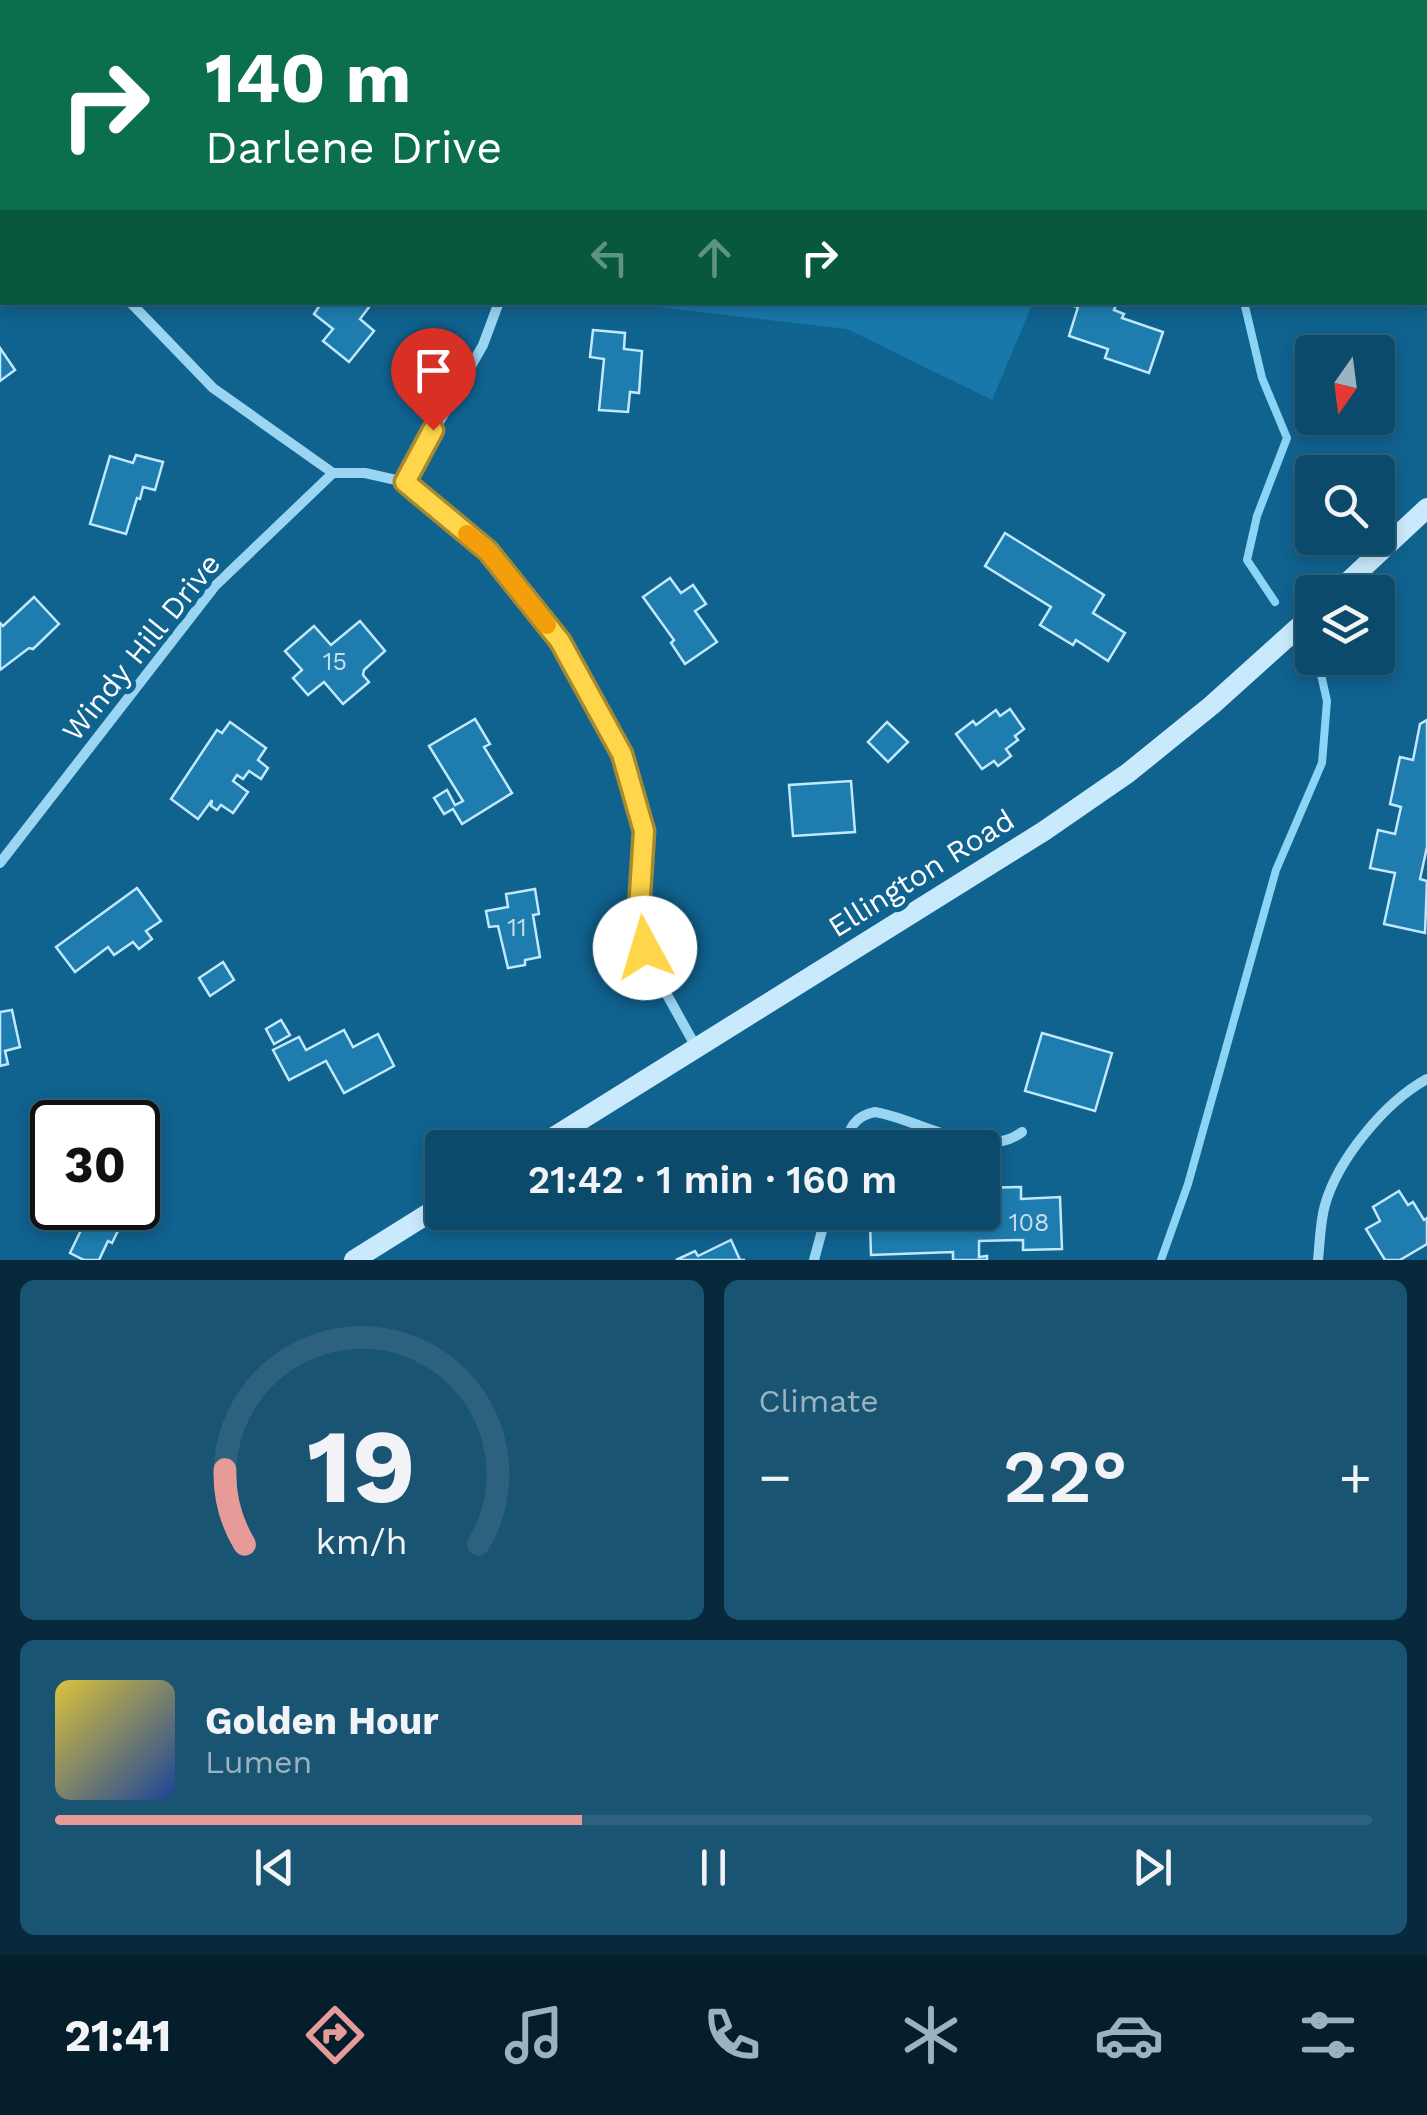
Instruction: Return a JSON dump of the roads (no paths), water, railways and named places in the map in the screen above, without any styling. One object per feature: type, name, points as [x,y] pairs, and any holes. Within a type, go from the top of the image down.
[{"type":"main road","points":[[1355,575],[1427,508]]},
{"type":"main road","name":"Ellington Road","points":[[564,1130],[1028,842],[1128,774],[1295,630]]},
{"type":"main road","points":[[354,1260],[425,1216]]},
{"type":"street","points":[[133,305],[213,388],[333,474],[364,473],[405,482],[488,551],[560,641],[622,754],[644,831],[639,910],[645,948],[696,1046]]},
{"type":"street","points":[[405,482],[483,345],[497,305]]},
{"type":"street","name":"Windy Hill Drive","points":[[0,863],[215,586],[333,474]]},
{"type":"street","points":[[1318,1260],[1325,1204],[1356,1143],[1411,1088],[1427,1079]]},
{"type":"street","points":[[850,1130],[866,1114],[875,1112],[936,1130]]},
{"type":"street","points":[[1000,1143],[1022,1132]]},
{"type":"street","points":[[814,1260],[822,1230]]},
{"type":"waterway","points":[[1245,305],[1262,378],[1287,438],[1257,516],[1247,560],[1275,602]]},
{"type":"waterway","points":[[1161,1260],[1188,1184],[1276,870],[1322,763],[1327,701],[1321,675]]}]
